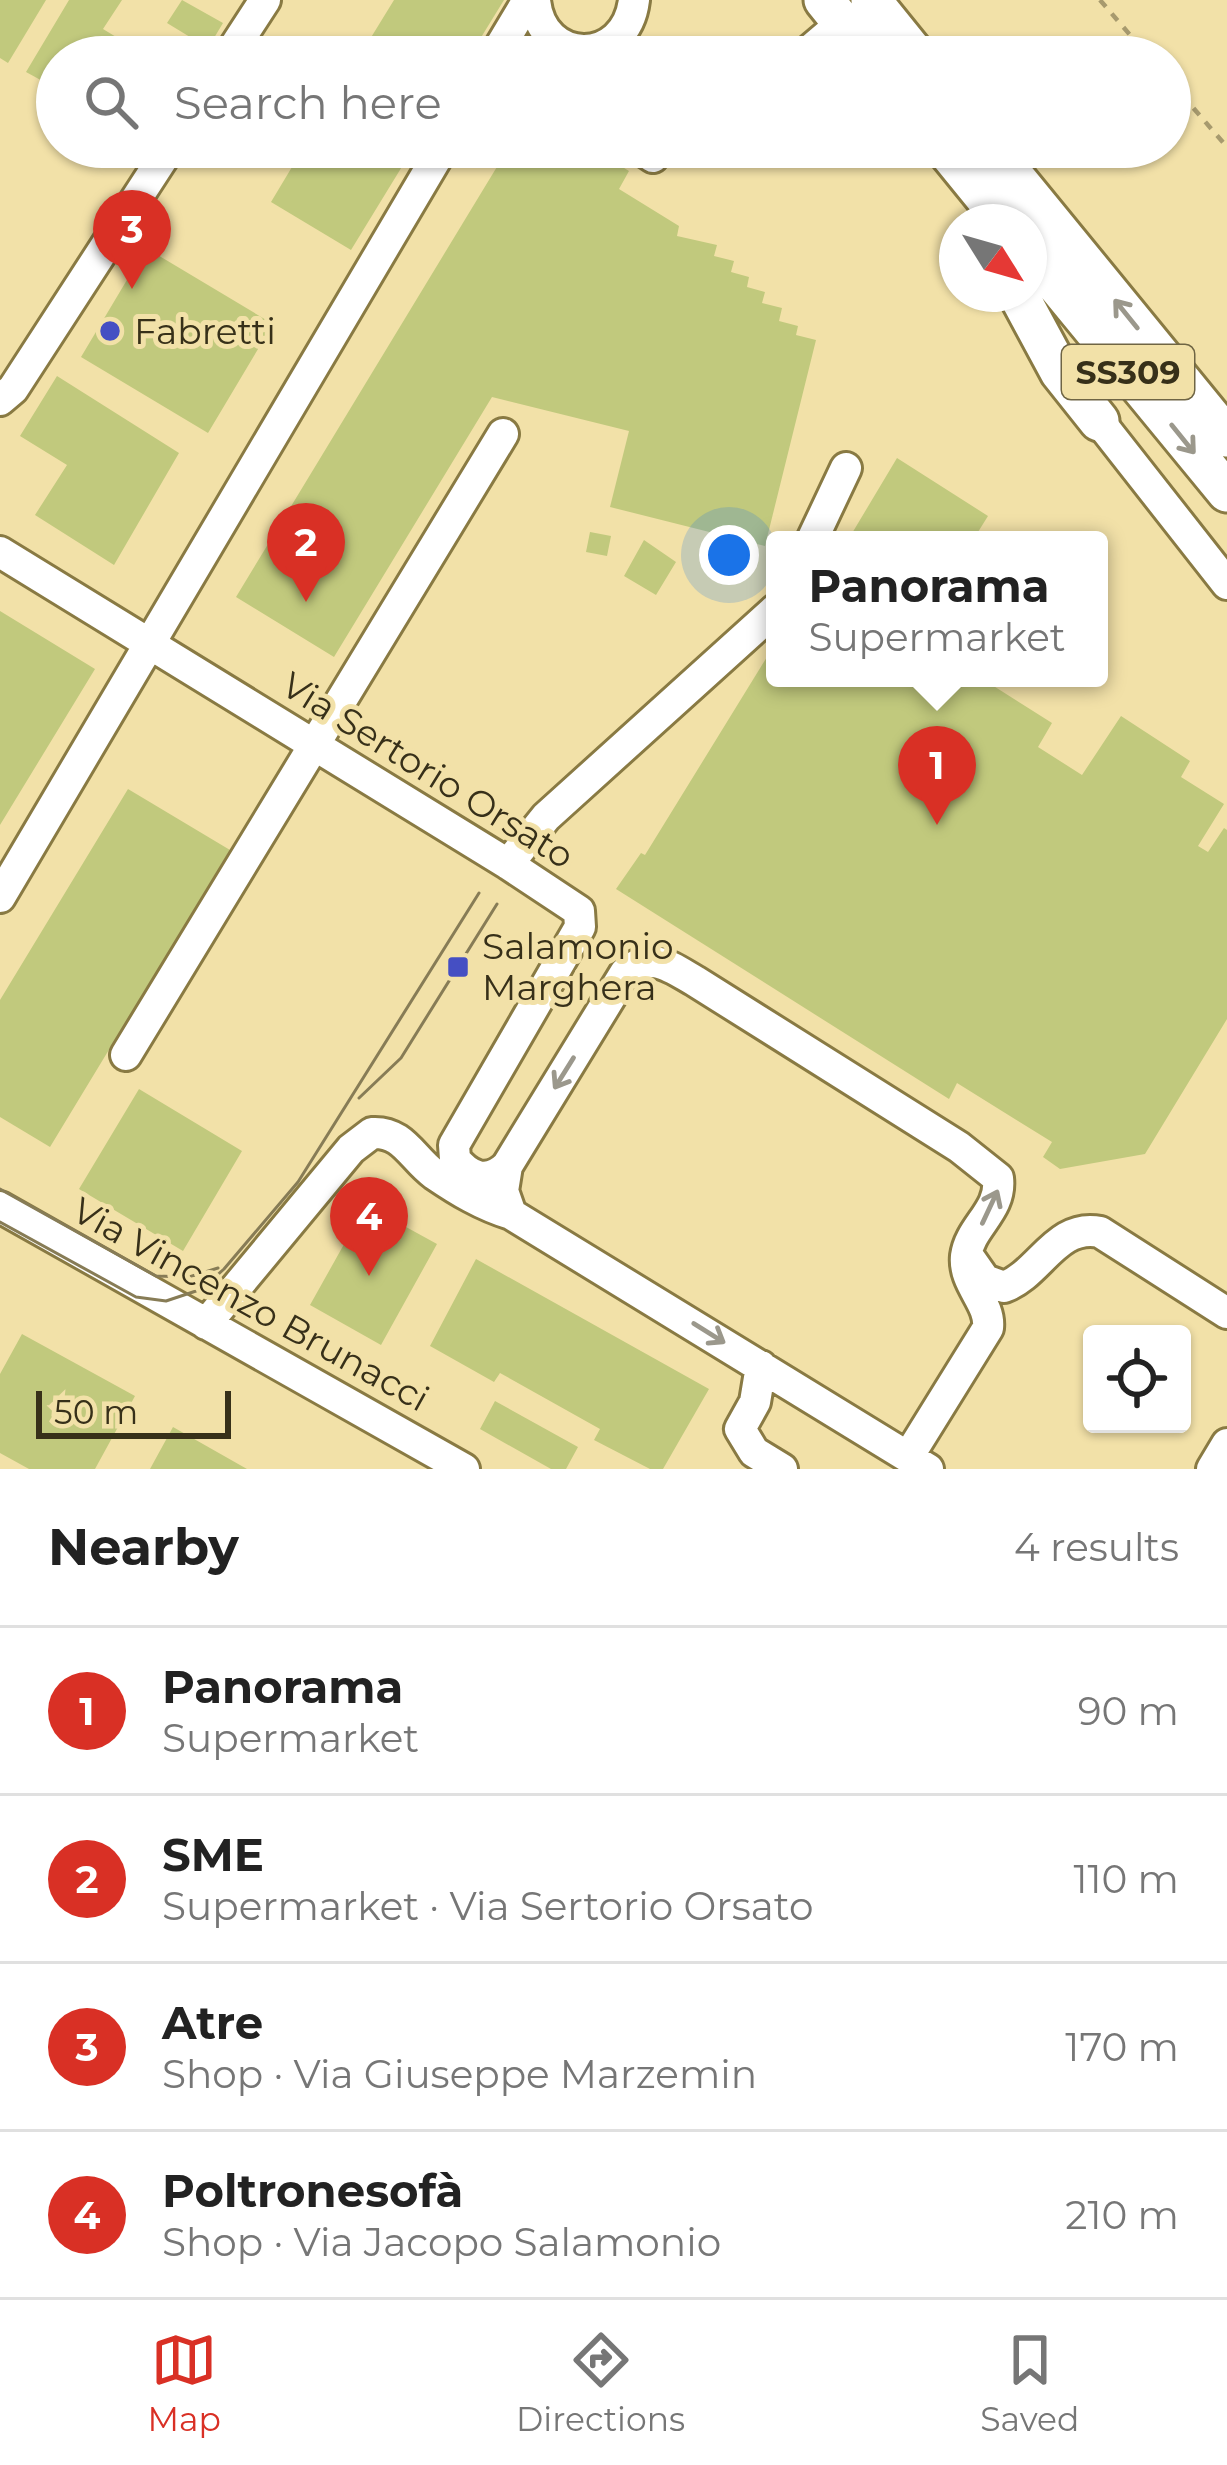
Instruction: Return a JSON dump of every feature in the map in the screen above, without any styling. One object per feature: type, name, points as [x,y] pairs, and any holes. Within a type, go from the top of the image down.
[{"type":"main road","points":[[846,8],[860,36]]},
{"type":"main road","points":[[846,8],[887,36]]},
{"type":"main road","points":[[952,168],[970,204]]},
{"type":"main road","points":[[959,168],[990,204]]},
{"type":"main road","name":"SS309","points":[[1007,168],[1227,437]]},
{"type":"main road","name":"SS309","points":[[1047,273],[1227,492]]},
{"type":"main road","points":[[1028,312],[1060,372],[1099,421]]},
{"type":"street","points":[[242,36],[266,0]]},
{"type":"street","points":[[531,0],[538,21],[552,36]]},
{"type":"street","points":[[508,36],[531,0]]},
{"type":"street","points":[[618,36],[634,0]]},
{"type":"street","points":[[821,36],[846,8]]},
{"type":"street","points":[[0,400],[13,389],[156,168]]},
{"type":"street","points":[[0,897],[431,168]]},
{"type":"street","points":[[1099,421],[1227,584]]},
{"type":"street","points":[[126,1054],[503,434]]},
{"type":"street","points":[[816,531],[846,468]]},
{"type":"street","name":"Via Sertorio Orsato","points":[[0,552],[575,907],[581,921],[466,1123]]},
{"type":"street","points":[[508,864],[546,817],[766,618]]},
{"type":"street","points":[[466,1123],[453,1151],[462,1167],[478,1178],[492,1178],[507,1166],[625,973],[645,961],[656,961],[713,992],[992,1172],[998,1178],[999,1196],[967,1252],[966,1272],[989,1318],[988,1328],[918,1463]]},
{"type":"street","points":[[409,1147],[440,1147],[466,1123]]},
{"type":"street","points":[[206,1324],[357,1143],[377,1132],[389,1134],[476,1202],[512,1214],[918,1463]]},
{"type":"street","points":[[507,1166],[502,1191],[512,1214]]},
{"type":"street","name":"Via Vincenzo Brunacci","points":[[0,1207],[464,1469]]},
{"type":"street","points":[[967,1252],[986,1280],[1004,1287],[1072,1233],[1100,1232],[1227,1313]]},
{"type":"street","points":[[918,1463],[1051,1250]]},
{"type":"street","points":[[743,1469],[740,1429],[755,1402],[761,1366]]},
{"type":"street","points":[[740,1429],[754,1452],[782,1469]]},
{"type":"street","points":[[1212,1469],[1227,1444]]},
{"type":"path","points":[[1100,0],[1131,36]]},
{"type":"path","points":[[1191,105],[1227,147]]},
{"type":"building","points":[[0,0],[46,0],[8,63],[0,58]]},
{"type":"building","points":[[69,0],[122,0],[103,29],[114,36],[48,36]]},
{"type":"building","points":[[182,0],[223,23],[215,36],[188,36],[167,23]]},
{"type":"building","points":[[394,0],[504,0],[482,36],[372,36]]},
{"type":"building","points":[[36,55],[36,77],[26,72]]},
{"type":"building","points":[[291,168],[401,168],[351,250],[271,202]]},
{"type":"building","points":[[496,168],[624,168],[629,171],[619,189],[679,226],[677,236],[717,245],[714,256],[734,261],[731,272],[749,277],[747,287],[765,292],[762,303],[782,308],[779,321],[798,326],[796,335],[816,340],[765,546],[610,507],[629,431],[492,397],[334,657],[236,597]]},
{"type":"building","points":[[146,248],[273,324],[208,433],[81,357]]},
{"type":"building","points":[[57,376],[179,453],[114,565],[35,515],[67,465],[20,436]]},
{"type":"building","points":[[897,458],[988,516],[979,531],[853,531]]},
{"type":"building","points":[[590,532],[611,536],[607,556],[586,552]]},
{"type":"building","points":[[644,540],[676,562],[656,595],[624,576]]},
{"type":"building","points":[[0,611],[95,669],[0,825]]},
{"type":"building","points":[[766,659],[766,687],[995,687],[1052,723],[1038,747],[1082,775],[1121,716],[1190,761],[1181,777],[1224,804],[1198,846],[1208,852],[1227,830],[1227,1019],[1145,1154],[1060,1169],[1043,1157],[1052,1142],[957,1083],[949,1099],[616,889],[641,853],[645,855]]},
{"type":"building","points":[[128,789],[230,850],[50,1147],[0,1117],[0,1000]]},
{"type":"building","points":[[139,1089],[242,1151],[183,1251],[79,1189]]},
{"type":"building","points":[[366,1205],[437,1244],[381,1345],[310,1305]]},
{"type":"building","points":[[476,1259],[709,1389],[663,1469],[650,1469],[594,1440],[600,1429],[500,1373],[494,1382],[430,1346]]},
{"type":"building","points":[[22,1334],[135,1396],[95,1469],[29,1469],[0,1453],[0,1374]]},
{"type":"building","points":[[495,1401],[578,1447],[566,1469],[551,1469],[480,1429]]},
{"type":"building","points":[[173,1427],[247,1469],[150,1469]]},
{"type":"tram line","points":[[0,1222],[136,1297],[166,1301],[202,1289],[298,1182],[479,893]]},
{"type":"tram line","points":[[359,1098],[401,1058],[497,904]]},
{"type":"tram line","points":[[0,1189],[156,1276],[189,1277],[218,1268]]},
{"type":"place","name":"Atre","points":[[132,289]]},
{"type":"place","name":"Fabretti","points":[[110,331]]},
{"type":"place","name":"SME","points":[[306,602]]},
{"type":"place","name":"Panorama","points":[[937,825]]},
{"type":"place","name":"Salamonio Marghera","points":[[458,967]]},
{"type":"place","name":"Poltronesofà","points":[[369,1276]]}]
